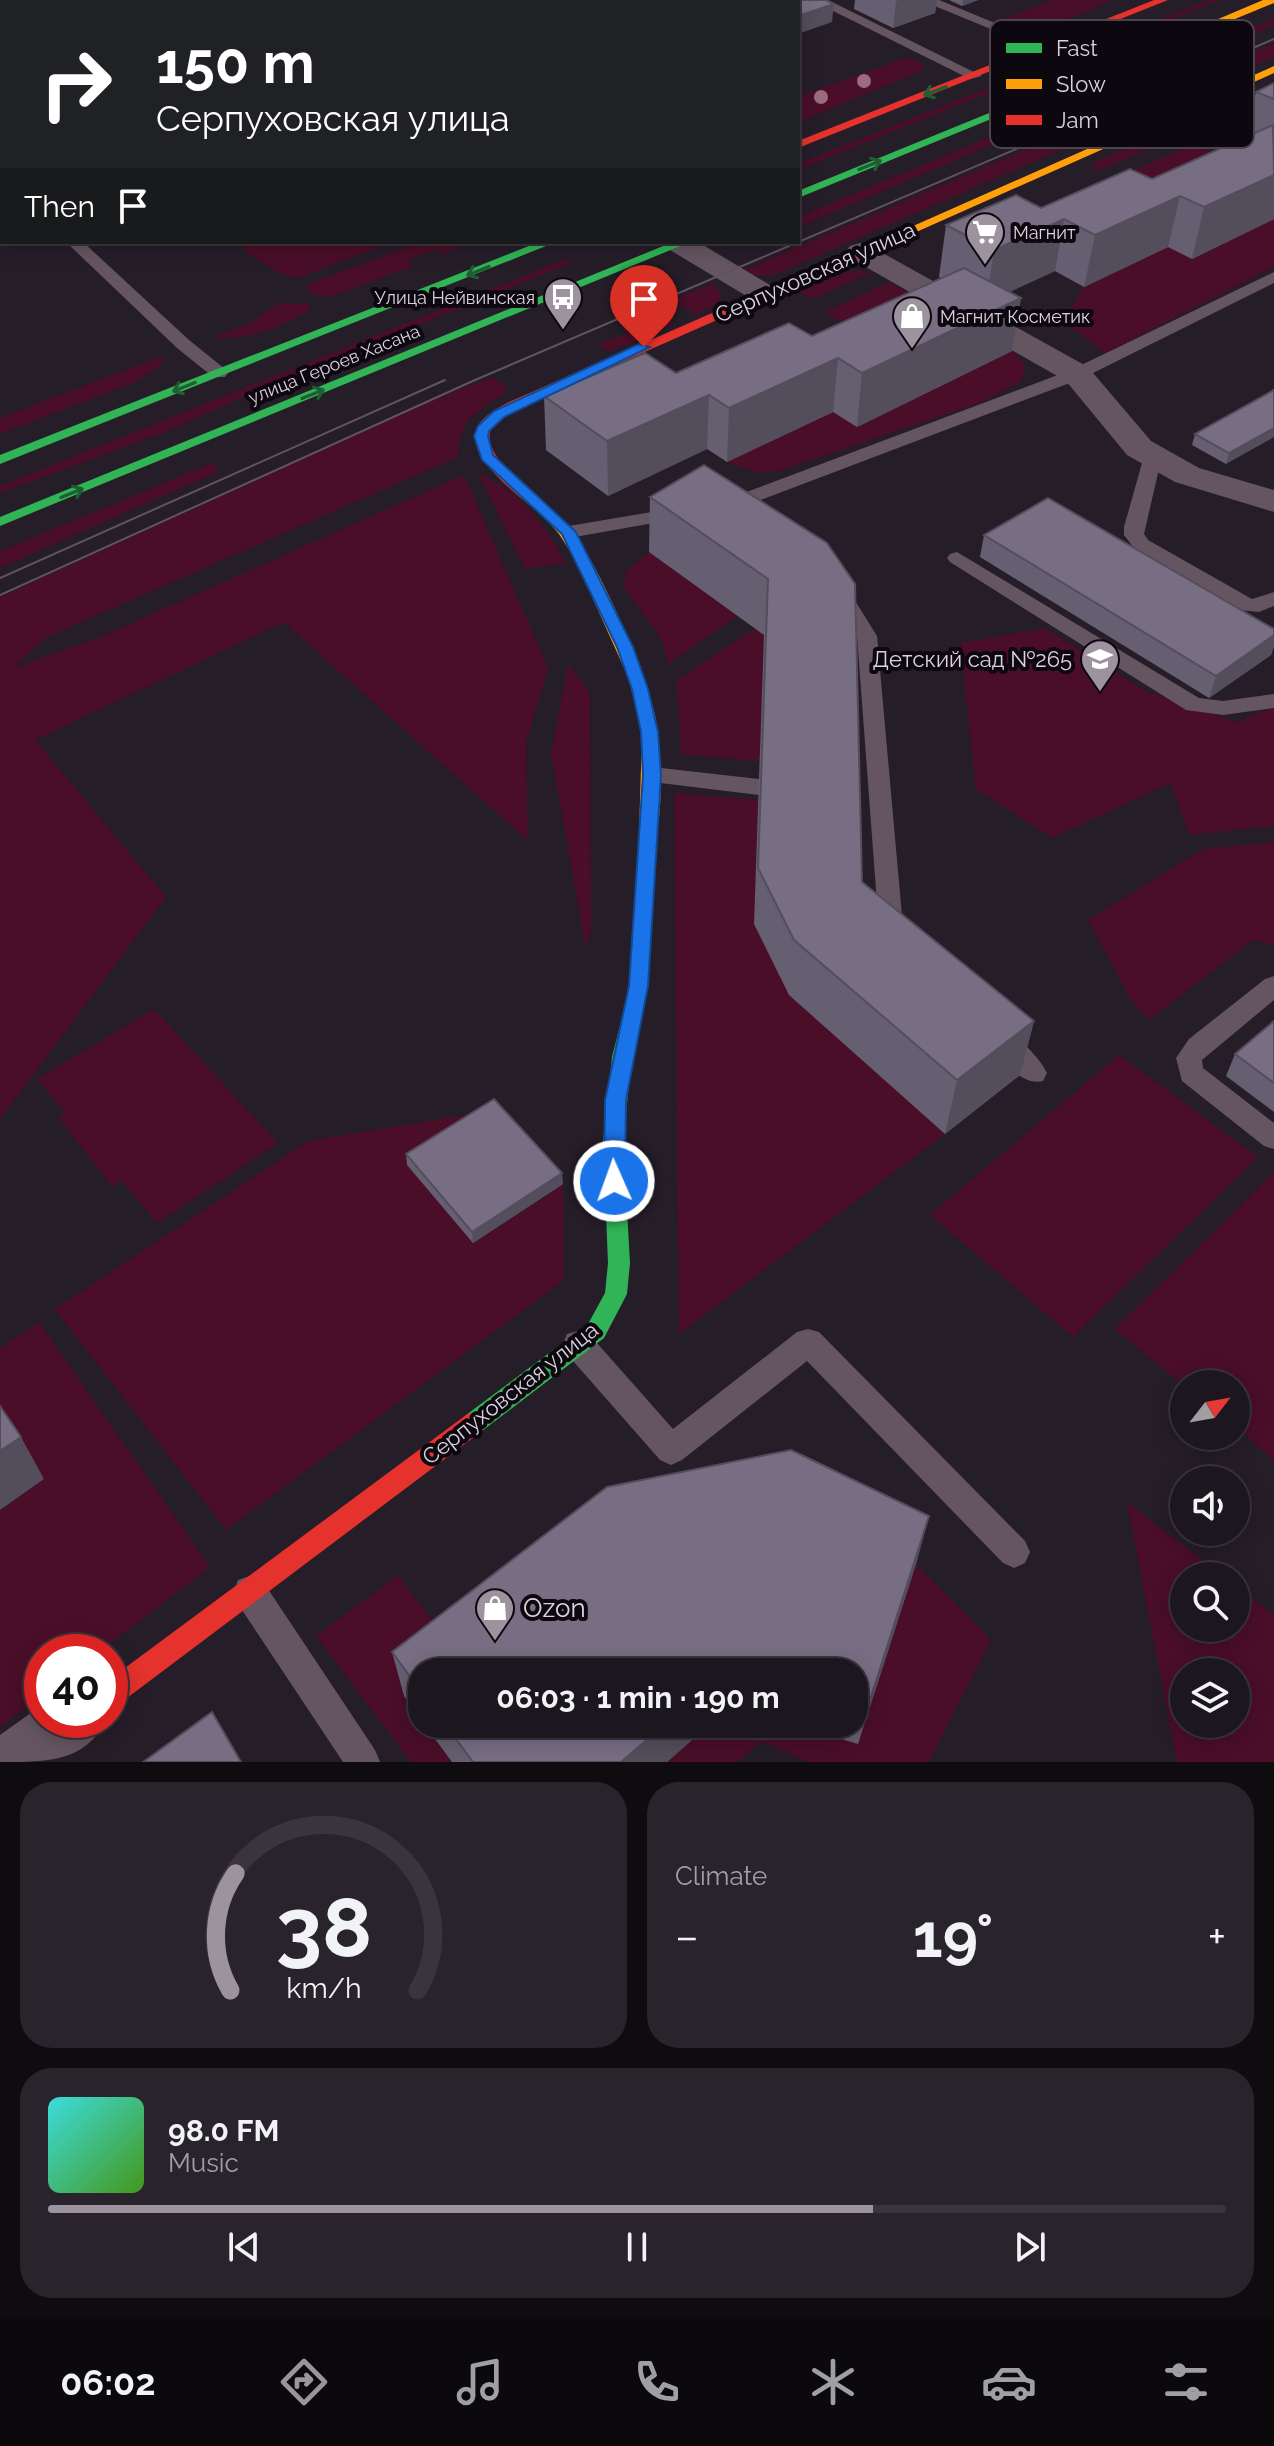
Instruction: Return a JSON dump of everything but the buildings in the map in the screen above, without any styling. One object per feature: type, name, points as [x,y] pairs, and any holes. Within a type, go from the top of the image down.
[{"type":"main road","points":[[1111,20],[1163,0]]},
{"type":"main road","points":[[1223,20],[1272,0]]},
{"type":"main road","points":[[800,144],[990,69]]},
{"type":"main road","name":"Серпуховская улица","points":[[1254,78],[1274,69]]},
{"type":"main road","points":[[800,194],[990,116]]},
{"type":"main road","name":"Серпуховская улица","points":[[128,1682],[596,1331],[616,1294],[619,1263],[613,1141],[616,1100],[639,986],[652,775],[650,732],[640,689],[625,647],[569,532],[487,457],[481,444],[483,429],[499,414],[533,396],[1096,148]]},
{"type":"main road","name":"улица Героев Хасана","points":[[0,460],[545,244]]},
{"type":"main road","name":"улица Героев Хасана","points":[[0,522],[680,244]]},
{"type":"street","points":[[684,244],[764,294]]},
{"type":"street","points":[[860,252],[1077,374],[1139,448],[1187,475],[1274,501]]},
{"type":"street","points":[[17,1762],[50,1738]]},
{"type":"lane","points":[[818,0],[975,76]]},
{"type":"lane","points":[[927,0],[990,25]]},
{"type":"lane","points":[[1225,148],[1274,169]]},
{"type":"lane","points":[[76,244],[183,344],[219,373]]},
{"type":"lane","points":[[569,532],[711,508],[1077,374],[1274,277]]},
{"type":"lane","points":[[1153,456],[1134,527],[1134,535],[1141,544],[1247,605],[1259,606],[1274,598]]},
{"type":"lane","points":[[711,508],[751,524]]},
{"type":"lane","points":[[957,558],[1194,705],[1223,708],[1274,701]]},
{"type":"lane","points":[[826,581],[838,590],[867,636],[891,930],[911,950]]},
{"type":"lane","points":[[652,775],[759,787]]},
{"type":"lane","points":[[853,794],[878,792]]},
{"type":"lane","points":[[1274,986],[1259,994],[1198,1046],[1189,1058],[1191,1073],[1274,1138]]},
{"type":"lane","points":[[983,1021],[1034,1073]]},
{"type":"lane","points":[[578,1344],[671,1450],[808,1342],[1014,1552]]},
{"type":"lane","points":[[250,1592],[363,1762]]},
{"type":"shaded area","points":[[1053,0],[1113,0],[1065,20],[1002,19]]},
{"type":"shaded area","points":[[1209,0],[1220,0],[1170,20],[1159,20]]},
{"type":"shaded area","points":[[1274,19],[1274,25],[1254,33],[1254,27]]},
{"type":"shaded area","points":[[1274,43],[1274,57],[1254,66],[1254,52]]},
{"type":"shaded area","points":[[904,58],[915,59],[923,65],[922,71],[800,121],[800,96]]},
{"type":"shaded area","points":[[990,87],[990,93],[800,169],[800,163]]},
{"type":"shaded area","points":[[990,137],[990,146],[800,226],[800,216]]},
{"type":"shaded area","points":[[1029,148],[1065,148],[776,274],[761,277],[742,271]]},
{"type":"shaded area","points":[[1128,148],[1151,148],[1096,172],[1093,170],[1096,161]]},
{"type":"shaded area","points":[[1184,148],[1202,148],[1238,165],[1157,202],[1111,180]]},
{"type":"shaded area","points":[[1274,219],[1274,267],[1105,353],[1063,321],[1084,287],[1168,247],[1192,259]]},
{"type":"shaded area","points":[[241,244],[386,244],[299,278],[277,272],[247,253]]},
{"type":"shaded area","points":[[416,244],[467,244],[442,254],[436,249],[408,260],[413,266],[329,297],[313,295],[306,289],[309,284]]},
{"type":"shaded area","points":[[566,259],[571,263],[254,392],[168,431],[0,493],[0,486]]},
{"type":"shaded area","points":[[858,270],[872,272],[812,299],[798,291],[832,276]]},
{"type":"shaded area","points":[[890,282],[947,314],[882,345],[824,312]]},
{"type":"shaded area","points":[[714,283],[722,297],[716,305],[697,315],[673,300]]},
{"type":"shaded area","points":[[279,303],[308,304],[312,309],[251,335],[213,337],[246,325]]},
{"type":"shaded area","points":[[665,317],[676,324],[609,352],[598,345]]},
{"type":"shaded area","points":[[1012,351],[1025,364],[1025,373],[1020,382],[984,401],[782,470],[758,473],[727,462],[833,412],[857,426]]},
{"type":"shaded area","points":[[162,356],[162,364],[138,381],[0,434],[0,418]]},
{"type":"shaded area","points":[[492,377],[507,388],[506,393],[471,418],[461,434],[458,457],[47,637],[13,668],[98,638],[464,475],[548,668],[526,743],[528,841],[284,622],[35,740],[166,897],[0,1119],[0,597],[431,401]]},
{"type":"shaded area","points":[[212,463],[220,471],[0,568],[0,551]]},
{"type":"shaded area","points":[[478,473],[530,510],[550,535],[566,563],[525,569]]},
{"type":"shaded area","points":[[649,552],[738,616],[668,664],[662,640],[624,587],[626,571]]},
{"type":"shaded area","points":[[755,628],[764,635],[760,761],[681,754],[677,680]]},
{"type":"shaded area","points":[[1045,628],[1145,691],[1237,722],[1274,707],[1274,826],[1189,835],[1171,783],[1052,838],[976,789],[960,643]]},
{"type":"shaded area","points":[[568,664],[590,693],[591,932],[586,949],[551,753]]},
{"type":"shaded area","points":[[674,793],[759,800],[754,924],[789,995],[945,1134],[679,1334]]},
{"type":"shaded area","points":[[1274,842],[1274,945],[1253,940],[1149,1020],[1131,1000],[1088,920],[1203,849]]},
{"type":"shaded area","points":[[154,1009],[278,1143],[157,1223],[122,1181],[112,1186],[58,1117],[65,1112],[37,1079]]},
{"type":"shaded area","points":[[1119,1055],[1258,1157],[1073,1337],[930,1215]]},
{"type":"shaded area","points":[[495,1110],[473,1243],[563,1185],[564,1280],[226,1530],[55,1309],[308,1141]]},
{"type":"shaded area","points":[[1274,1172],[1274,1460],[1250,1440],[1250,1370],[1170,1370],[1170,1374],[1115,1329]]},
{"type":"shaded area","points":[[39,1322],[210,1567],[123,1634],[24,1634],[24,1709],[0,1727],[0,1510],[44,1479],[0,1413],[0,1348]]},
{"type":"shaded area","points":[[1127,1502],[1170,1535],[1170,1546],[1184,1546],[1205,1562],[1170,1562],[1170,1642],[1250,1642],[1250,1597],[1274,1615],[1274,1762],[1177,1762],[1172,1738],[1250,1738],[1250,1658],[1170,1658],[1170,1726]]},
{"type":"shaded area","points":[[916,1564],[991,1640],[929,1762],[808,1762],[761,1741],[738,1762],[667,1762],[694,1738],[868,1738],[868,1710]]},
{"type":"shaded area","points":[[398,1575],[457,1654],[449,1658],[408,1658],[408,1738],[433,1738],[452,1762],[411,1762],[316,1636]]},
{"type":"tram line","points":[[1254,48],[1274,39]]},
{"type":"tram line","points":[[800,241],[1019,148]]},
{"type":"tram line","points":[[0,595],[475,380],[794,244]]},
{"type":"tram line","points":[[0,578],[445,380]]},
{"type":"traffic: fast","points":[[800,194],[990,116]]},
{"type":"traffic: fast","points":[[0,460],[545,244]]},
{"type":"traffic: fast","points":[[0,522],[679,244]]},
{"type":"traffic: fast","points":[[474,1423],[596,1331],[616,1294],[619,1263],[613,1141],[622,1057],[639,986],[648,833]]},
{"type":"traffic: slow","points":[[1223,20],[1272,0]]},
{"type":"traffic: slow","points":[[1254,78],[1274,69]]},
{"type":"traffic: slow","points":[[874,246],[1095,148]]},
{"type":"traffic: slow","points":[[549,514],[565,531],[582,559],[623,643],[643,697],[650,735],[648,833]]},
{"type":"traffic: jam","points":[[1113,20],[1163,0]]},
{"type":"traffic: jam","points":[[800,144],[990,69]]},
{"type":"traffic: jam","points":[[549,514],[504,474],[485,449],[482,437],[485,427],[495,417],[533,396],[874,246]]},
{"type":"traffic: jam","points":[[128,1682],[474,1423]]},
{"type":"place","name":"Магнит","points":[[985,266]]},
{"type":"place","name":"Улица Нейвинская","points":[[563,331]]},
{"type":"place","name":"Магнит Косметик","points":[[912,350]]},
{"type":"place","name":"Детский сад №265","points":[[1100,693]]},
{"type":"place","name":"Ozon","points":[[495,1642]]},
{"type":"route","points":[[614,1181],[616,1100],[622,1057],[639,986],[652,775],[650,732],[640,689],[625,647],[569,532],[487,457],[481,436],[483,429],[499,414],[644,347]]}]
